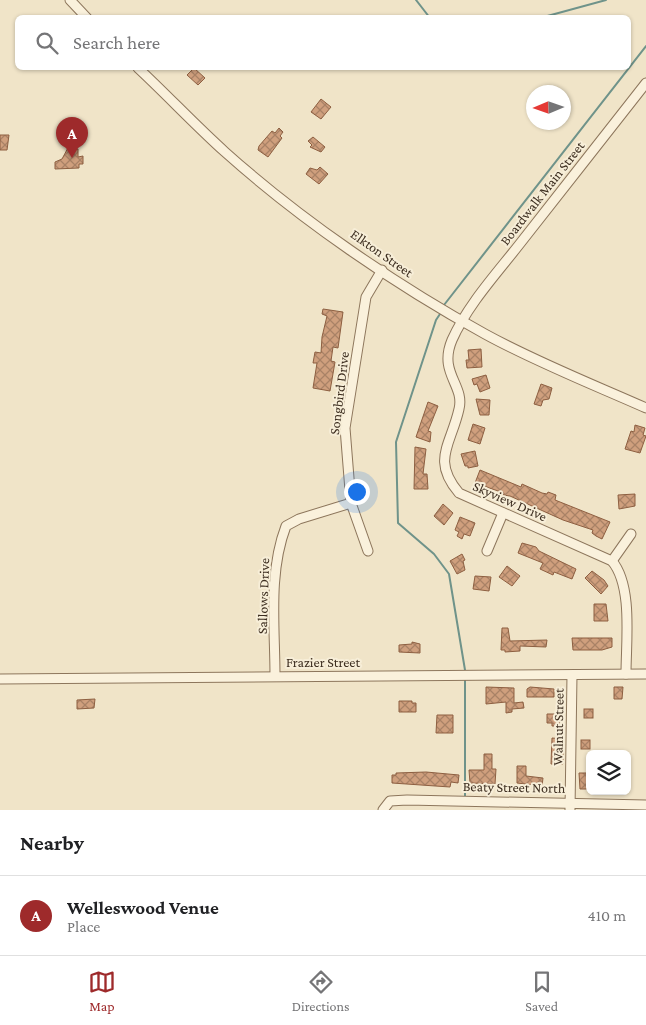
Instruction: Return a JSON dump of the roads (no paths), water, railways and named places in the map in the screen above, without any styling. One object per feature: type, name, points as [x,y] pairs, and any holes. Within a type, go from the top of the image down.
[{"type":"street","points":[[70,0],[85,15]]},
{"type":"street","name":"Elkton Street","points":[[140,70],[232,158],[328,233],[382,270],[486,335],[646,408]]},
{"type":"street","name":"Boardwalk Main Street","points":[[463,322],[477,298],[646,83]]},
{"type":"street","name":"Songbird Drive","points":[[368,551],[350,503],[346,428],[366,297],[382,270]]},
{"type":"street","name":"Skyview Drive","points":[[463,322],[452,341],[448,357],[449,373],[460,395],[460,407],[444,456],[445,472],[460,493],[612,561]]},
{"type":"street","name":"Sallows Drive","points":[[275,676],[275,568],[286,526],[299,519],[350,503]]},
{"type":"street","points":[[487,551],[502,513]]},
{"type":"street","points":[[626,674],[625,588],[621,571],[612,561],[631,534]]},
{"type":"street","name":"Walnut Street","points":[[570,806],[572,674]]},
{"type":"street","name":"Frazier Street","points":[[0,678],[646,674]]},
{"type":"street","name":"Beaty Street North","points":[[383,808],[390,801],[407,800],[570,806],[646,805]]},
{"type":"waterway","points":[[416,0],[428,15]]},
{"type":"waterway","points":[[551,15],[606,0]]},
{"type":"waterway","points":[[631,65],[646,46]]},
{"type":"waterway","points":[[444,305],[627,70]]},
{"type":"waterway","points":[[440,314],[436,320],[396,442],[398,523],[434,554],[449,574],[465,670]]},
{"type":"waterway","points":[[465,680],[465,796]]},
{"type":"place","name":"Welleswood Venue","points":[[72,158]]}]
